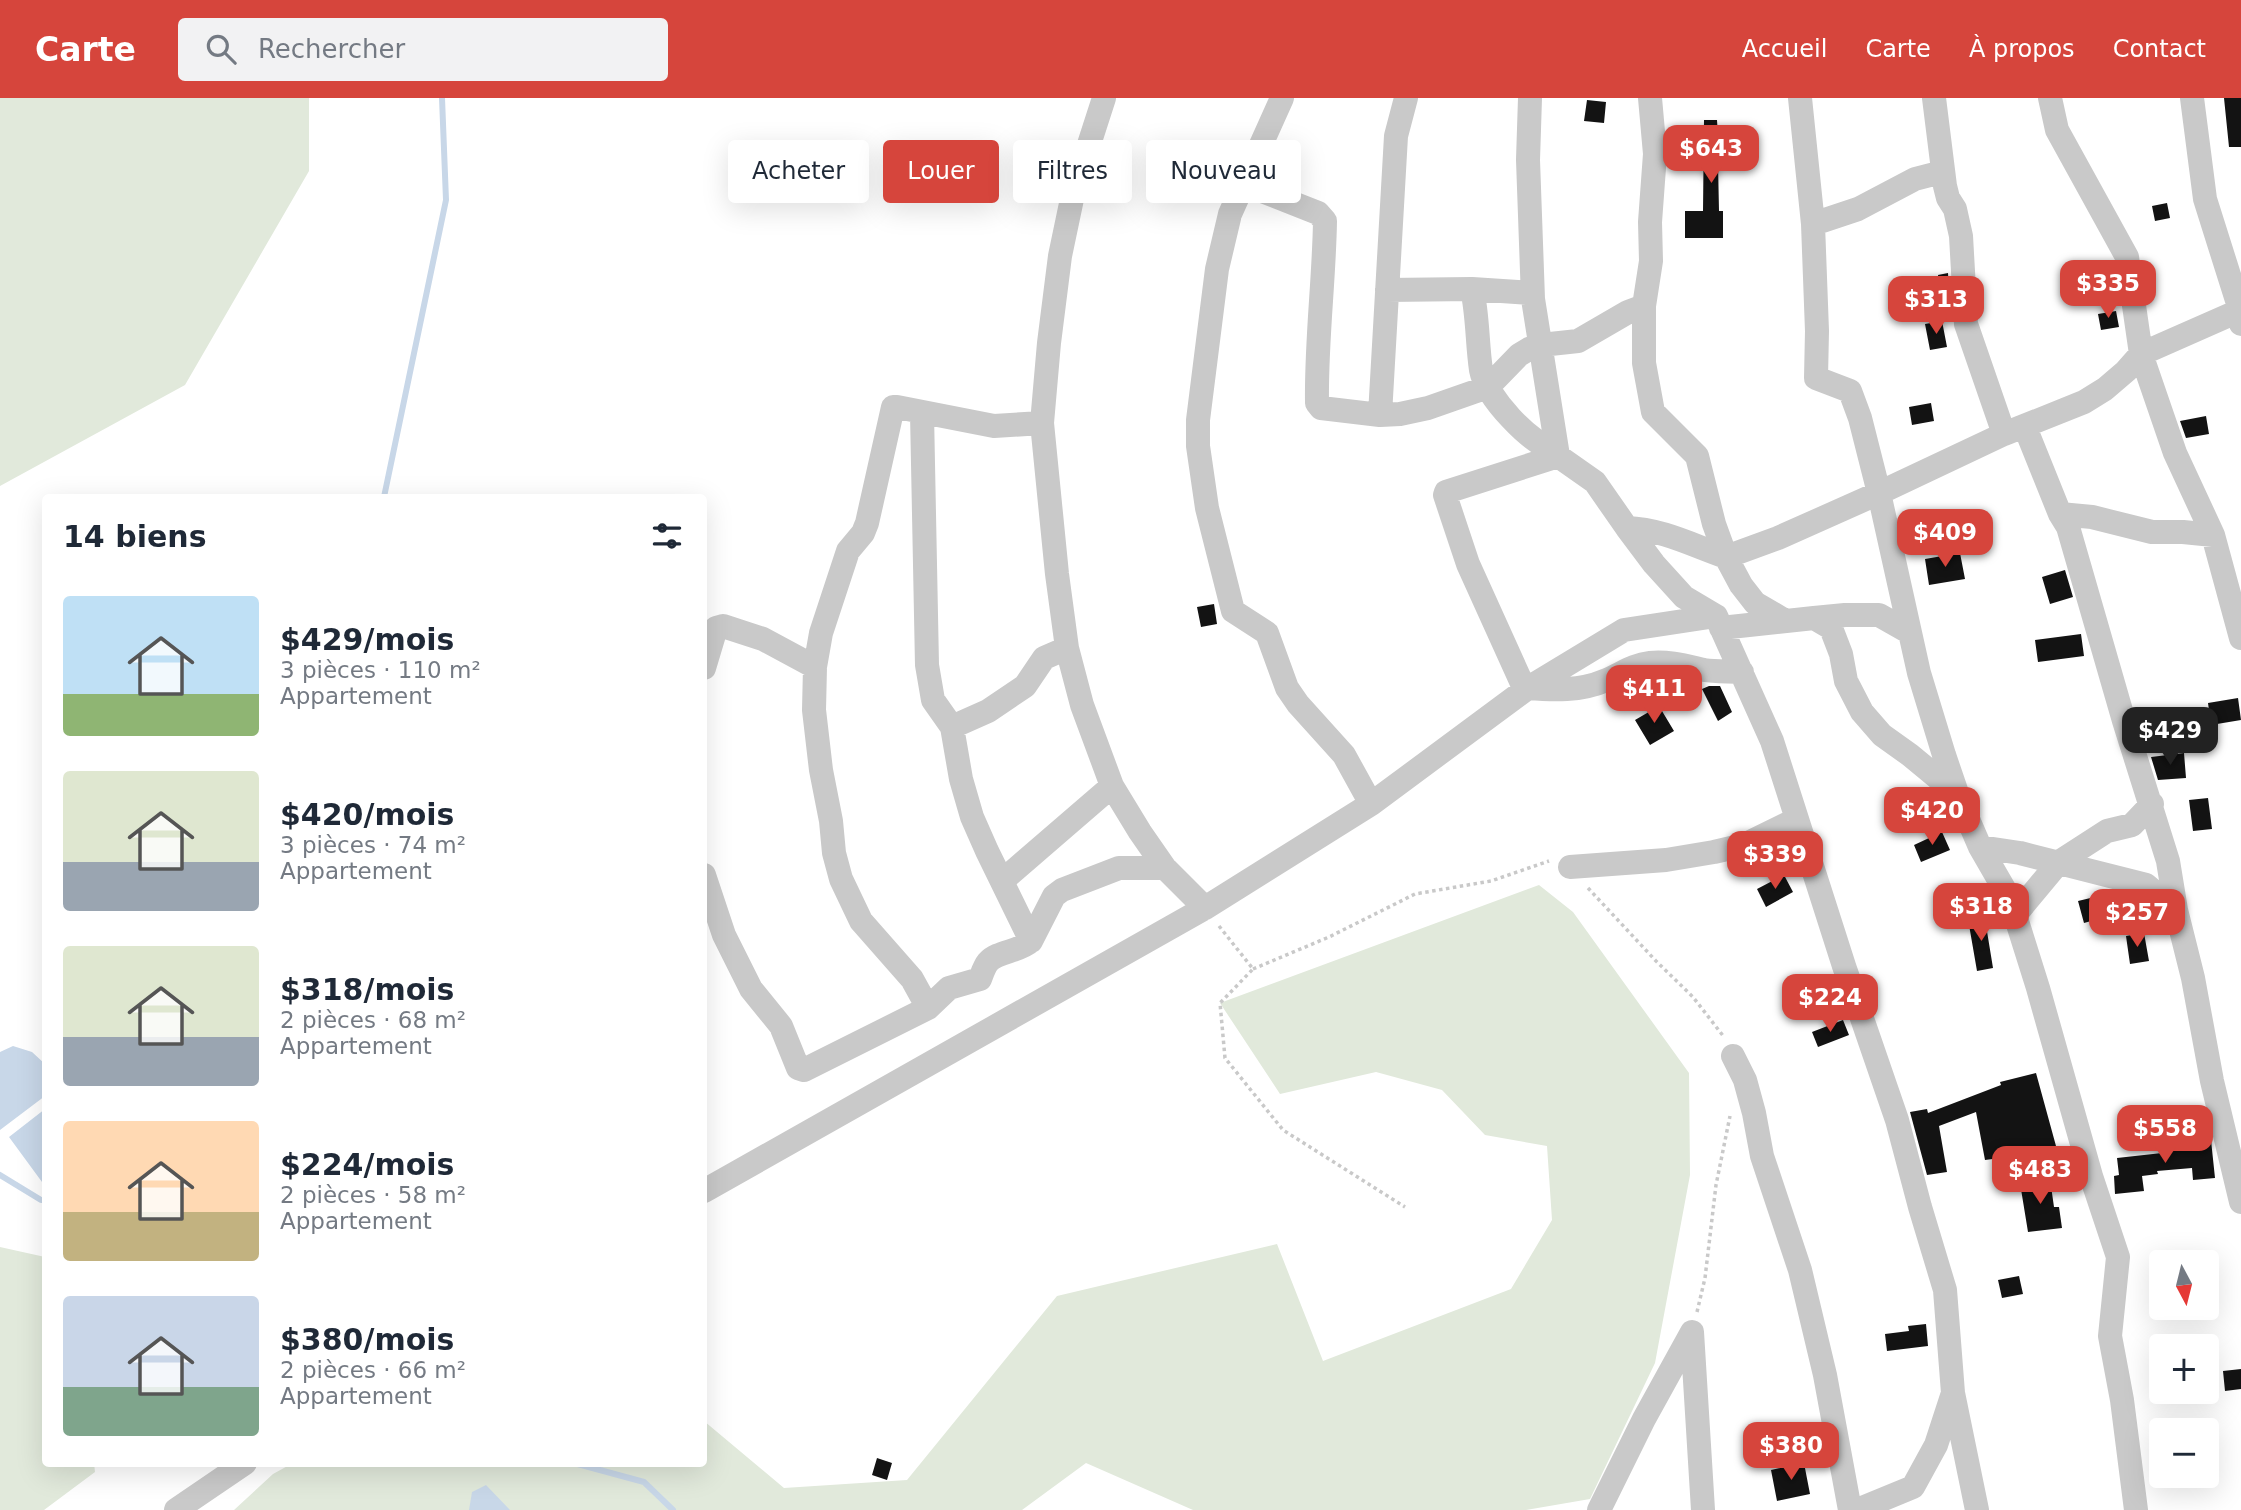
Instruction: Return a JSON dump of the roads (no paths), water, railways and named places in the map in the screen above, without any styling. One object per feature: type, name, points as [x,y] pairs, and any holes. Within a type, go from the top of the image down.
[{"type":"street","points":[[1104,98],[1073,194],[1060,257],[1049,343],[1042,423],[1057,574],[1067,648],[1082,705],[1112,786],[1166,868],[1205,908]]},
{"type":"street","points":[[1263,140],[1282,98]]},
{"type":"street","points":[[1380,415],[1396,136],[1406,98]]},
{"type":"street","points":[[1530,98],[1528,159],[1532,293],[1557,454]]},
{"type":"street","points":[[1650,98],[1655,154],[1650,222],[1651,261],[1644,306],[1644,363],[1653,412],[1697,456],[1714,523],[1726,557],[1741,585],[1755,603],[1784,620]]},
{"type":"street","points":[[1800,98],[1813,224],[1816,378],[1850,391],[1860,418],[1919,673],[1958,796],[1980,846],[2010,899],[2091,1176],[2118,1257],[2110,1336],[2122,1400],[2136,1510]]},
{"type":"street","points":[[1934,98],[1942,172],[1961,236],[1966,324],[2015,431],[2068,527],[2168,861],[2212,1081],[2241,1202]]},
{"type":"street","points":[[2050,98],[2057,130],[2127,257],[2141,354],[2175,453],[2213,535],[2241,638]]},
{"type":"street","points":[[1627,528],[1642,528],[1663,534],[1726,557],[1778,538],[2064,408],[2084,402],[2105,389],[2141,354],[2241,316],[2205,199],[2192,98]]},
{"type":"street","points":[[1813,224],[1858,209],[1915,179],[1942,172]]},
{"type":"street","points":[[1904,186],[1948,198]]},
{"type":"street","points":[[1235,203],[1217,269],[1198,420],[1198,446],[1207,508],[1233,611],[1267,633],[1287,688],[1344,755],[1371,804]]},
{"type":"street","points":[[1290,203],[1322,216],[1325,221],[1317,354],[1317,403],[1321,408],[1380,415],[1428,408],[1488,387],[1519,355],[1529,349],[1578,341],[1628,312],[1644,306]]},
{"type":"street","points":[[1387,290],[1472,289],[1532,293]]},
{"type":"street","points":[[1472,289],[1478,315],[1482,372],[1488,387],[1520,426],[1595,482],[1654,564],[1684,597],[1718,622],[1772,741],[1897,1120],[1945,1290],[1953,1393],[1977,1510]]},
{"type":"street","points":[[928,1008],[912,979],[861,920],[841,879],[834,853],[814,710],[815,667],[821,633],[848,551],[863,533],[867,523],[893,407],[994,426],[1042,423]]},
{"type":"street","points":[[922,412],[927,665],[933,700],[952,727],[961,779],[986,852],[1031,941]]},
{"type":"street","points":[[1527,689],[1468,564],[1445,495],[1446,492],[1557,454]]},
{"type":"street","points":[[2060,514],[2092,517],[2152,533],[2213,535]]},
{"type":"street","points":[[707,1189],[1205,908],[1371,804],[1527,689],[1624,630],[1718,622],[1879,615],[1909,632]]},
{"type":"street","points":[[1814,618],[1831,628],[1846,681],[1862,712],[1882,735],[1958,796]]},
{"type":"street","points":[[707,658],[716,628],[723,626],[763,639],[815,667]]},
{"type":"street","points":[[952,727],[988,711],[1025,686],[1044,658],[1067,648]]},
{"type":"street","points":[[1527,689],[1582,688],[1604,681],[1625,669],[1648,663],[1742,672]]},
{"type":"street","points":[[1002,881],[1112,786]]},
{"type":"street","points":[[2015,915],[2059,862],[2107,831],[2132,825],[2152,804]]},
{"type":"street","points":[[1570,867],[1655,861],[1714,852],[1744,845],[1797,819]]},
{"type":"street","points":[[1980,846],[2059,862],[2146,885],[2176,910]]},
{"type":"street","points":[[707,884],[724,935],[751,989],[781,1026],[798,1068],[804,1070],[928,1008],[949,988],[980,978],[988,962],[1025,947],[1031,941],[1054,896],[1062,890],[1119,868],[1166,868]]},
{"type":"street","points":[[1733,1056],[1745,1080],[1762,1156],[1800,1270],[1825,1375],[1850,1510]]},
{"type":"street","points":[[1599,1510],[1644,1419],[1692,1332],[1703,1510]]},
{"type":"street","points":[[1857,1510],[1913,1487],[1936,1445],[1953,1393]]},
{"type":"street","points":[[182,1508],[239,1467]]},
{"type":"water","points":[[13,1046],[32,1052],[42,1061],[42,1098],[0,1130],[0,1052]]},
{"type":"water","points":[[42,1111],[42,1182],[9,1137]]},
{"type":"water","points":[[486,1485],[510,1510],[469,1510],[472,1492]]},
{"type":"waterway","points":[[385,494],[446,200],[442,98]]},
{"type":"waterway","points":[[0,1175],[42,1200]]},
{"type":"waterway","points":[[589,1467],[644,1482],[673,1510]]}]
